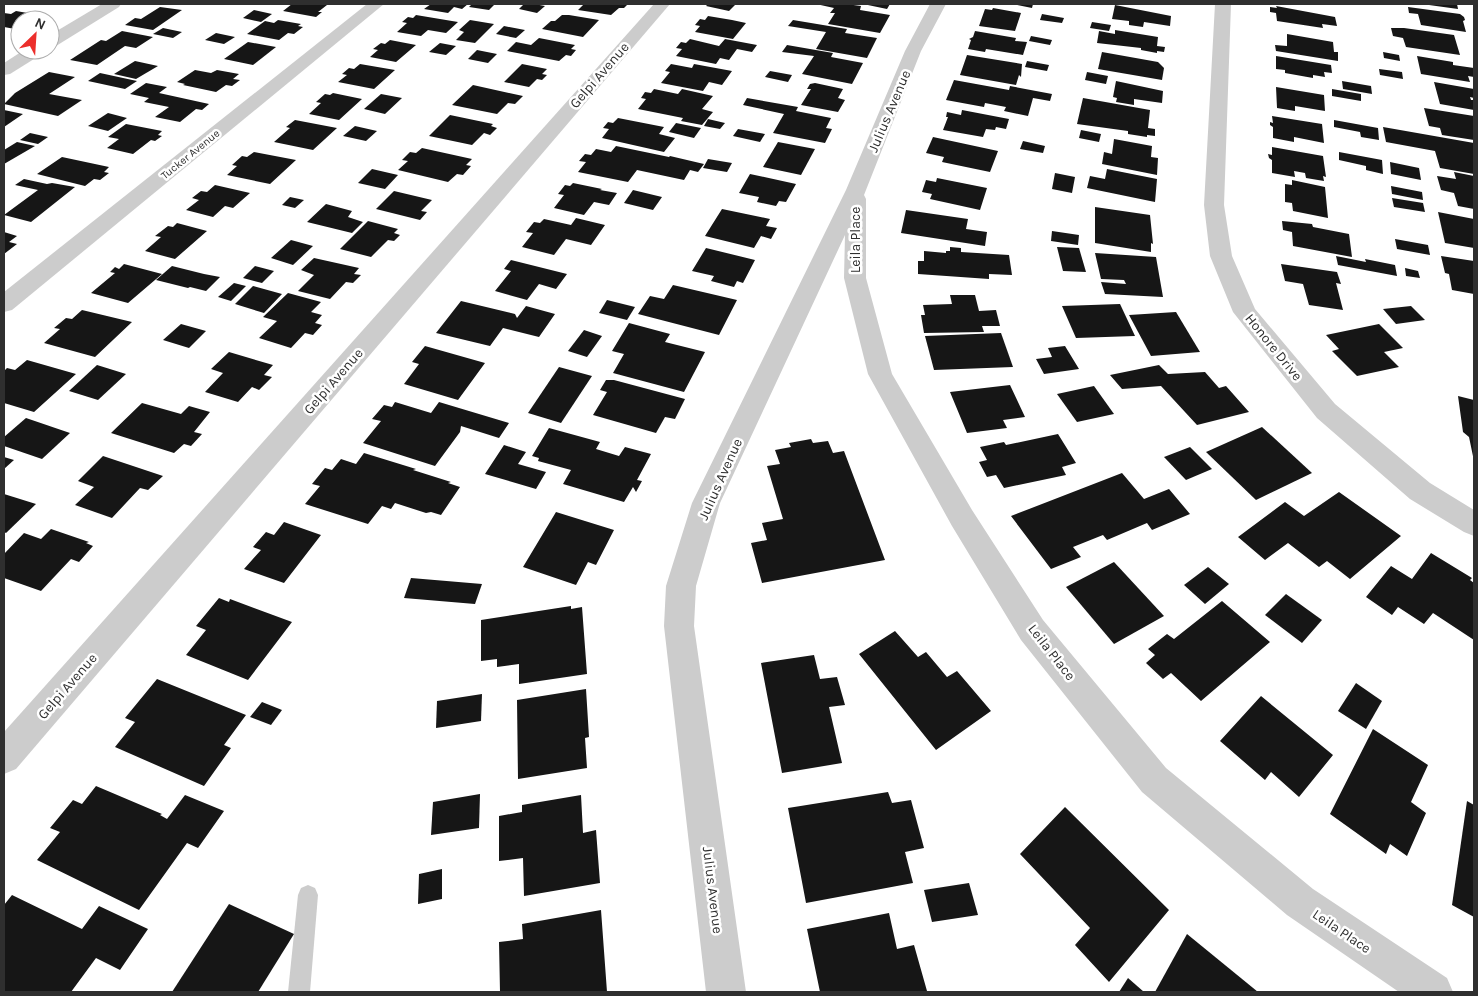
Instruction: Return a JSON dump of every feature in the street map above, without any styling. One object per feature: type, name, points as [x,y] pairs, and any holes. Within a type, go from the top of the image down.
[{"type":"street","points":[[60,36],[113,4]]},
{"type":"street","name":"Tucker Avenue","points":[[4,304],[376,4]]},
{"type":"street","name":"Gelpi Avenue","points":[[4,757],[662,4]]},
{"type":"street","name":"Julius Avenue","points":[[726,992],[679,626],[681,586],[706,503],[856,190],[913,51],[938,4]]},
{"type":"street","name":"Honore Drive","points":[[1223,4],[1214,205],[1221,256],[1244,312],[1326,411],[1420,491],[1474,524]]},
{"type":"street","points":[[4,70],[20,60]]},
{"type":"street","name":"Leila Place","points":[[856,190],[855,278],[880,374],[962,518],[1032,630],[1154,780],[1300,902],[1433,992]]},
{"type":"lane","points":[[299,992],[308,895]]},
{"type":"building","points":[[292,4],[327,5],[318,12],[322,12],[316,17],[283,11]]},
{"type":"building","points":[[431,4],[468,4],[462,9],[454,7],[448,13],[424,9]]},
{"type":"building","points":[[472,4],[495,4],[489,10],[469,7]]},
{"type":"building","points":[[524,4],[545,6],[537,13],[519,9]]},
{"type":"building","points":[[584,4],[628,4],[624,8],[619,8],[611,15],[578,10]]},
{"type":"building","points":[[708,4],[736,4],[729,11],[706,6]]},
{"type":"building","points":[[816,4],[861,6],[860,10],[890,15],[880,33],[828,24],[835,13],[830,13],[834,8]]},
{"type":"building","points":[[863,4],[890,4],[887,9]]},
{"type":"building","points":[[1012,4],[1033,4],[1032,8]]},
{"type":"building","points":[[1457,4],[1458,9],[1429,5]]},
{"type":"building","points":[[1115,5],[1171,16],[1170,26],[1144,22],[1143,27],[1129,25],[1129,21],[1112,19]]},
{"type":"building","points":[[1276,6],[1335,17],[1337,26],[1322,24],[1323,28],[1277,21],[1276,13],[1270,12],[1270,7],[1277,8]]},
{"type":"building","points":[[160,7],[182,10],[153,30],[125,25],[135,18],[141,19]]},
{"type":"building","points":[[1408,7],[1460,14],[1465,20],[1463,21],[1466,32],[1421,25],[1418,14],[1409,13]]},
{"type":"building","points":[[993,8],[1021,13],[1015,31],[979,26],[985,9],[992,10]]},
{"type":"building","points":[[254,10],[272,14],[261,22],[243,18]]},
{"type":"building","points":[[4,13],[10,14],[10,28],[4,27]]},
{"type":"building","points":[[1042,14],[1064,18],[1062,23],[1040,20]]},
{"type":"building","points":[[416,15],[458,22],[446,33],[428,30],[421,36],[397,32],[407,23],[402,22],[408,17],[413,18]]},
{"type":"building","points":[[562,15],[599,20],[583,37],[542,29]]},
{"type":"building","points":[[708,16],[746,23],[733,39],[695,32],[700,26],[695,25],[700,19],[705,20]]},
{"type":"building","points":[[278,20],[301,24],[298,26],[303,27],[294,34],[288,33],[279,40],[247,34],[265,21],[274,23]]},
{"type":"building","points":[[470,20],[494,24],[475,43],[456,40],[464,32],[459,30]]},
{"type":"building","points":[[793,20],[847,29],[845,33],[877,38],[867,58],[816,49],[826,32],[788,26]]},
{"type":"building","points":[[1092,22],[1111,25],[1109,31],[1090,28]]},
{"type":"building","points":[[504,26],[525,30],[516,38],[496,34]]},
{"type":"building","points":[[163,28],[182,32],[173,38],[153,34]]},
{"type":"building","points":[[1391,28],[1454,35],[1460,55],[1406,47],[1403,38],[1393,36]]},
{"type":"building","points":[[1115,30],[1158,37],[1157,46],[1165,47],[1164,52],[1157,51],[1157,53],[1141,50],[1141,48],[1097,43],[1099,31],[1115,34]]},
{"type":"building","points":[[122,31],[153,37],[136,48],[125,46],[97,65],[70,60],[101,40],[106,41]]},
{"type":"building","points":[[975,31],[1016,38],[1015,41],[1027,42],[1023,55],[986,49],[985,52],[968,49],[971,40],[969,39],[973,37]]},
{"type":"building","points":[[216,33],[235,37],[224,44],[205,40]]},
{"type":"building","points":[[1287,34],[1333,42],[1334,52],[1338,52],[1338,61],[1276,51],[1275,45],[1287,46]]},
{"type":"building","points":[[1031,36],[1052,40],[1050,45],[1029,41]]},
{"type":"building","points":[[539,38],[575,45],[571,49],[576,50],[571,56],[566,55],[559,61],[507,51],[516,42],[531,45]]},
{"type":"building","points":[[690,39],[719,46],[725,39],[757,45],[752,52],[737,49],[729,60],[720,58],[716,64],[676,56],[682,49],[676,48],[681,42],[686,43]]},
{"type":"building","points":[[390,40],[416,45],[396,62],[370,57],[378,50],[373,49],[381,43],[385,44]]},
{"type":"building","points":[[248,42],[276,47],[253,65],[224,59]]},
{"type":"building","points":[[440,43],[456,46],[446,55],[429,52]]},
{"type":"building","points":[[787,45],[833,53],[831,57],[863,63],[852,84],[802,74],[814,56],[782,52]]},
{"type":"building","points":[[477,50],[497,54],[488,63],[468,59]]},
{"type":"building","points":[[1102,52],[1158,62],[1164,68],[1162,80],[1098,69]]},
{"type":"building","points":[[1383,52],[1399,55],[1400,61],[1384,58]]},
{"type":"building","points":[[967,55],[1022,64],[1021,77],[1019,75],[1016,85],[960,75]]},
{"type":"building","points":[[1276,56],[1331,65],[1332,73],[1324,72],[1325,77],[1313,75],[1313,78],[1285,73],[1285,70],[1276,69]]},
{"type":"building","points":[[1417,56],[1453,62],[1453,65],[1474,68],[1474,77],[1468,76],[1470,82],[1421,74]]},
{"type":"building","points":[[135,61],[158,66],[136,79],[114,74]]},
{"type":"building","points":[[1027,61],[1049,65],[1047,71],[1025,67]]},
{"type":"building","points":[[360,64],[395,70],[374,89],[338,82],[347,75],[342,74],[349,68],[354,69]]},
{"type":"building","points":[[522,64],[547,69],[542,74],[547,75],[542,80],[537,79],[529,87],[504,82]]},
{"type":"building","points":[[671,64],[692,68],[694,64],[732,71],[722,85],[709,82],[703,91],[661,83],[670,72],[665,71]]},
{"type":"building","points":[[1379,69],[1402,72],[1403,79],[1380,75]]},
{"type":"building","points":[[195,70],[211,73],[217,70],[239,74],[233,79],[240,80],[232,86],[226,85],[216,92],[177,82]]},
{"type":"building","points":[[770,71],[792,75],[788,82],[765,77]]},
{"type":"building","points":[[49,72],[75,77],[49,94],[82,100],[58,116],[4,104],[15,93]]},
{"type":"building","points":[[1087,72],[1108,76],[1106,84],[1085,80]]},
{"type":"building","points":[[100,73],[137,81],[125,89],[88,81]]},
{"type":"building","points":[[954,80],[1009,90],[1010,86],[1052,94],[1050,101],[1033,98],[1028,116],[1004,111],[1006,107],[985,103],[984,107],[946,100]]},
{"type":"building","points":[[1116,81],[1163,91],[1162,103],[1134,99],[1134,105],[1116,102],[1117,98],[1113,97]]},
{"type":"building","points":[[1342,81],[1371,86],[1372,94],[1343,89]]},
{"type":"building","points":[[1434,82],[1474,89],[1474,98],[1470,97],[1471,100],[1474,100],[1474,110],[1440,104]]},
{"type":"building","points":[[146,83],[167,87],[159,93],[209,104],[202,110],[196,109],[180,122],[155,117],[169,107],[144,102],[149,98],[130,94]]},
{"type":"building","points":[[815,83],[843,89],[838,98],[845,100],[838,112],[801,105],[811,89],[807,89],[810,84]]},
{"type":"building","points":[[473,85],[523,96],[515,104],[508,103],[497,114],[452,105]]},
{"type":"building","points":[[1276,87],[1324,95],[1325,111],[1295,106],[1295,111],[1277,108]]},
{"type":"building","points":[[654,89],[678,94],[682,89],[713,96],[702,109],[713,112],[702,125],[681,121],[683,118],[638,109],[646,99],[641,98],[645,92],[651,93]]},
{"type":"building","points":[[1332,89],[1361,94],[1361,101],[1332,96]]},
{"type":"building","points":[[333,93],[362,99],[339,120],[309,114],[321,103],[316,102],[325,94],[330,95]]},
{"type":"building","points":[[381,94],[402,98],[385,114],[364,109]]},
{"type":"building","points":[[747,98],[798,107],[796,111],[831,118],[826,128],[832,129],[825,143],[773,133],[784,114],[743,105]]},
{"type":"building","points":[[1083,98],[1150,110],[1148,128],[1155,129],[1155,136],[1147,135],[1147,137],[1128,134],[1128,131],[1077,124]]},
{"type":"building","points":[[1424,108],[1474,116],[1474,140],[1442,135],[1440,128],[1429,126]]},
{"type":"building","points":[[4,110],[23,114],[4,127]]},
{"type":"building","points":[[962,110],[1009,119],[1006,129],[996,127],[995,130],[986,129],[983,137],[943,130],[948,117],[946,117],[947,112],[961,115]]},
{"type":"building","points":[[108,113],[127,118],[108,131],[88,126]]},
{"type":"building","points":[[450,115],[493,124],[491,126],[497,128],[490,135],[484,133],[472,145],[429,136]]},
{"type":"building","points":[[1272,116],[1322,124],[1324,143],[1294,137],[1294,142],[1273,138],[1273,127],[1270,125],[1270,122],[1273,123]]},
{"type":"building","points":[[618,118],[664,127],[659,134],[675,138],[664,152],[602,138],[609,129],[603,128],[608,122],[613,123]]},
{"type":"building","points":[[708,119],[725,123],[720,129],[704,126]]},
{"type":"building","points":[[295,120],[337,128],[313,150],[274,142],[290,128],[286,127]]},
{"type":"building","points":[[1334,120],[1378,128],[1379,140],[1361,137],[1360,132],[1334,127]]},
{"type":"building","points":[[676,123],[701,128],[694,138],[669,132]]},
{"type":"building","points":[[126,124],[162,131],[158,135],[162,136],[155,141],[151,140],[133,154],[107,148],[119,139],[108,137]]},
{"type":"building","points":[[355,126],[377,131],[366,141],[343,136]]},
{"type":"building","points":[[1383,127],[1474,143],[1474,174],[1440,168],[1435,151],[1386,142]]},
{"type":"building","points":[[738,129],[765,134],[760,142],[733,136]]},
{"type":"building","points":[[1081,130],[1101,134],[1099,142],[1079,138]]},
{"type":"building","points":[[30,133],[48,137],[38,144],[20,140]]},
{"type":"building","points":[[933,137],[998,151],[990,172],[942,162],[944,157],[926,153]]},
{"type":"building","points":[[1114,139],[1152,146],[1151,157],[1158,158],[1157,175],[1102,164],[1104,152],[1112,154]]},
{"type":"building","points":[[1023,141],[1045,146],[1043,153],[1020,149]]},
{"type":"building","points":[[17,142],[35,146],[4,164],[4,150]]},
{"type":"building","points":[[778,142],[815,149],[801,175],[763,167]]},
{"type":"building","points":[[616,146],[704,164],[698,172],[690,170],[684,180],[637,170],[628,182],[578,172],[586,162],[579,161],[585,154],[591,155],[596,149],[611,152]]},
{"type":"building","points":[[1272,147],[1323,156],[1326,177],[1323,176],[1324,181],[1306,178],[1305,173],[1294,171],[1295,177],[1272,173],[1272,160],[1268,154],[1272,155]]},
{"type":"building","points":[[422,148],[472,159],[466,165],[471,166],[463,175],[457,174],[448,182],[398,170],[408,161],[402,160],[410,152],[416,153]]},
{"type":"building","points":[[254,152],[296,160],[270,184],[227,175],[237,166],[232,165],[242,156],[247,157]]},
{"type":"building","points":[[1339,152],[1382,160],[1383,174],[1366,170],[1366,166],[1339,160]]},
{"type":"building","points":[[62,157],[109,167],[104,172],[109,173],[100,180],[94,179],[85,186],[37,174]]},
{"type":"building","points":[[708,159],[732,163],[727,172],[703,168]]},
{"type":"building","points":[[1390,162],[1419,168],[1421,180],[1391,174]]},
{"type":"building","points":[[372,169],[398,175],[385,189],[358,183]]},
{"type":"building","points":[[1107,169],[1157,179],[1155,202],[1087,188],[1090,176],[1105,179]]},
{"type":"building","points":[[1454,172],[1474,176],[1474,209],[1458,206],[1454,193],[1441,190],[1437,176],[1456,179]]},
{"type":"building","points":[[1055,173],[1075,177],[1072,193],[1052,189]]},
{"type":"building","points":[[750,174],[796,184],[786,202],[779,201],[776,206],[757,202],[759,197],[739,193]]},
{"type":"building","points":[[937,178],[987,188],[980,210],[930,199],[932,194],[922,192],[926,180],[936,182]]},
{"type":"building","points":[[24,179],[75,187],[31,222],[4,215],[38,190],[15,185]]},
{"type":"building","points":[[1292,180],[1325,187],[1328,218],[1293,211],[1292,203],[1285,202],[1285,184],[1292,185]]},
{"type":"building","points":[[573,183],[617,193],[609,205],[594,202],[584,215],[554,208],[564,195],[558,194],[565,185],[570,186]]},
{"type":"building","points":[[215,185],[250,193],[233,208],[225,206],[213,217],[186,210],[199,200],[192,198],[201,191],[207,192]]},
{"type":"building","points":[[1391,186],[1422,192],[1423,200],[1392,194]]},
{"type":"building","points":[[633,190],[662,197],[653,210],[624,203]]},
{"type":"building","points":[[394,191],[432,200],[421,211],[427,212],[420,220],[376,209]]},
{"type":"building","points":[[290,197],[304,200],[295,208],[282,205]]},
{"type":"building","points":[[1392,198],[1423,203],[1425,212],[1394,207]]},
{"type":"building","points":[[326,204],[352,211],[348,217],[363,222],[352,233],[307,222]]},
{"type":"building","points":[[1095,207],[1150,215],[1153,244],[1151,243],[1151,252],[1095,243]]},
{"type":"building","points":[[722,209],[770,219],[766,226],[777,228],[771,239],[761,236],[754,248],[705,236]]},
{"type":"building","points":[[906,210],[968,219],[966,229],[987,232],[985,246],[901,233]]},
{"type":"building","points":[[1438,212],[1474,219],[1474,248],[1445,243]]},
{"type":"building","points":[[576,218],[605,225],[591,245],[566,239],[554,255],[522,247],[533,233],[526,232],[534,222],[540,223],[544,219],[571,225]]},
{"type":"building","points":[[368,221],[398,229],[394,233],[400,235],[394,241],[388,240],[371,257],[340,249]]},
{"type":"building","points":[[1282,221],[1312,224],[1313,227],[1349,234],[1352,257],[1293,246],[1292,232],[1283,230]]},
{"type":"building","points":[[177,223],[207,231],[175,259],[145,251],[161,237],[155,236],[168,226],[173,227]]},
{"type":"building","points":[[1052,231],[1079,235],[1078,245],[1051,241]]},
{"type":"building","points":[[4,232],[17,236],[9,242],[17,244],[4,254]]},
{"type":"building","points":[[1395,239],[1428,245],[1430,255],[1397,249]]},
{"type":"building","points":[[291,240],[313,246],[293,265],[271,258]]},
{"type":"building","points":[[950,247],[961,248],[961,252],[1009,255],[1012,275],[989,274],[989,279],[918,274],[918,261],[924,261],[924,251],[946,253],[946,251],[950,251]]},
{"type":"building","points":[[1057,247],[1079,248],[1086,272],[1063,271]]},
{"type":"building","points":[[706,248],[755,260],[743,283],[737,281],[734,287],[711,281],[714,276],[692,271]]},
{"type":"building","points":[[1095,253],[1156,257],[1163,297],[1105,294],[1101,282],[1126,284],[1124,280],[1101,279]]},
{"type":"building","points":[[1336,256],[1395,265],[1397,276],[1338,265]]},
{"type":"building","points":[[1441,256],[1474,261],[1474,294],[1452,290],[1449,274],[1445,273]]},
{"type":"building","points":[[314,258],[359,268],[354,274],[361,275],[353,283],[346,282],[330,299],[298,291],[314,275],[301,270]]},
{"type":"building","points":[[511,260],[567,274],[556,289],[539,284],[527,300],[495,291],[511,271],[504,269]]},
{"type":"building","points":[[124,264],[162,274],[128,303],[91,293],[115,273],[110,272],[115,267],[119,269]]},
{"type":"building","points":[[1281,264],[1337,272],[1341,284],[1336,283],[1343,310],[1309,305],[1303,284],[1285,281]]},
{"type":"building","points":[[172,266],[220,277],[206,291],[156,280]]},
{"type":"building","points":[[255,266],[274,271],[262,283],[243,278]]},
{"type":"building","points":[[1405,268],[1418,271],[1420,278],[1406,276]]},
{"type":"building","points":[[234,283],[246,286],[231,301],[218,297]]},
{"type":"building","points":[[673,285],[737,300],[719,335],[638,314],[650,296],[664,299]]},
{"type":"building","points":[[253,286],[282,294],[264,313],[235,304]]},
{"type":"building","points":[[288,293],[321,302],[311,312],[322,315],[315,323],[322,325],[313,335],[305,333],[291,348],[259,338],[277,321],[263,317]]},
{"type":"building","points":[[950,295],[975,295],[979,311],[996,310],[1000,326],[982,326],[984,332],[924,333],[921,315],[925,315],[923,305],[952,304]]},
{"type":"building","points":[[607,300],[635,307],[627,320],[599,313]]},
{"type":"building","points":[[461,301],[515,314],[517,318],[526,306],[555,314],[539,337],[503,328],[490,346],[436,333]]},
{"type":"building","points":[[1120,304],[1135,336],[1076,338],[1062,306]]},
{"type":"building","points":[[1411,306],[1425,320],[1396,324],[1383,309]]},
{"type":"building","points":[[82,310],[132,322],[95,357],[44,343],[60,329],[54,328],[66,318],[72,319]]},
{"type":"building","points":[[1176,312],[1200,352],[1151,356],[1129,315]]},
{"type":"building","points":[[629,323],[670,334],[665,342],[705,352],[684,392],[613,373],[624,354],[612,351]]},
{"type":"building","points":[[181,324],[206,331],[189,348],[163,340]]},
{"type":"building","points":[[1379,324],[1403,348],[1384,352],[1399,367],[1357,376],[1332,351],[1339,349],[1326,335]]},
{"type":"building","points":[[584,330],[602,336],[587,357],[568,351]]},
{"type":"building","points":[[1001,333],[1013,367],[934,370],[925,336]]},
{"type":"building","points":[[425,346],[485,363],[458,400],[404,384],[419,364],[412,362]]},
{"type":"building","points":[[1065,346],[1079,369],[1044,374],[1036,359],[1052,357],[1048,348]]},
{"type":"building","points":[[229,352],[273,365],[264,375],[272,377],[259,390],[252,387],[238,402],[205,392],[223,373],[211,369]]},
{"type":"building","points":[[27,360],[76,374],[34,412],[4,403],[4,371],[7,368],[15,370]]},
{"type":"building","points":[[97,365],[126,374],[98,400],[69,391]]},
{"type":"building","points":[[1159,365],[1168,374],[1205,372],[1219,388],[1226,386],[1249,412],[1197,425],[1161,386],[1122,389],[1110,375]]},
{"type":"building","points":[[559,367],[592,376],[561,423],[528,413]]},
{"type":"building","points":[[606,380],[614,380],[685,399],[675,419],[665,417],[656,433],[593,415],[607,392],[600,390]]},
{"type":"building","points":[[1010,385],[1025,417],[1003,420],[1007,428],[967,433],[950,392]]},
{"type":"building","points":[[1094,386],[1114,414],[1077,422],[1057,394]]},
{"type":"building","points":[[1458,396],[1474,400],[1474,461],[1469,437],[1463,432]]},
{"type":"building","points":[[395,402],[431,413],[439,402],[509,423],[499,438],[461,426],[460,432],[435,466],[363,443],[381,421],[372,419],[384,405],[392,407]]},
{"type":"building","points":[[142,403],[181,414],[189,406],[210,412],[194,432],[202,434],[191,446],[184,444],[174,453],[111,433]]},
{"type":"building","points":[[26,418],[70,433],[42,459],[4,446],[4,437]]},
{"type":"building","points":[[1262,427],[1312,473],[1256,500],[1206,452]]},
{"type":"building","points":[[549,428],[600,442],[596,449],[619,456],[625,447],[651,454],[637,480],[642,481],[636,492],[633,487],[624,502],[563,484],[571,470],[538,461],[539,458],[532,456]]},
{"type":"building","points":[[1058,434],[1076,463],[1062,467],[1066,475],[1004,488],[996,475],[987,477],[979,462],[987,460],[980,447],[1004,442],[1006,445]]},
{"type":"building","points":[[811,439],[813,443],[828,441],[833,453],[844,451],[885,560],[762,583],[751,543],[767,540],[762,523],[783,519],[767,466],[780,464],[775,450],[791,447],[789,443]]},
{"type":"building","points":[[504,445],[526,452],[518,464],[546,472],[536,489],[485,474]]},
{"type":"building","points":[[1190,447],[1212,469],[1186,480],[1164,457]]},
{"type":"building","points":[[364,453],[416,469],[413,470],[451,482],[448,483],[460,487],[441,515],[431,512],[426,513],[395,503],[391,509],[382,506],[368,524],[305,504],[320,486],[312,484],[325,468],[332,470],[341,459],[356,464]]},
{"type":"building","points":[[103,456],[163,476],[148,490],[140,488],[112,518],[75,505],[94,487],[78,481]]},
{"type":"building","points":[[4,457],[14,460],[4,469]]},
{"type":"building","points":[[1122,473],[1144,499],[1169,489],[1190,514],[1152,530],[1147,523],[1107,540],[1103,535],[1073,547],[1081,557],[1051,569],[1011,516]]},
{"type":"building","points":[[1339,492],[1401,536],[1350,579],[1327,561],[1319,567],[1288,543],[1265,560],[1238,537],[1285,502],[1304,516]]},
{"type":"building","points":[[4,494],[36,504],[6,533],[4,532]]},
{"type":"building","points":[[556,512],[614,530],[596,565],[588,562],[576,585],[523,567]]},
{"type":"building","points":[[284,522],[321,535],[284,583],[244,569],[261,550],[253,547],[266,532],[274,535]]},
{"type":"building","points":[[51,529],[89,542],[86,543],[93,546],[79,562],[71,559],[41,591],[4,578],[4,554],[24,533],[41,539]]},
{"type":"building","points":[[1431,553],[1472,578],[1470,580],[1474,583],[1474,640],[1433,613],[1424,624],[1398,607],[1392,615],[1366,597],[1391,566],[1412,579]]},
{"type":"building","points":[[1114,562],[1164,616],[1114,644],[1066,587]]},
{"type":"building","points":[[1208,567],[1229,584],[1205,604],[1184,585]]},
{"type":"building","points":[[411,578],[482,584],[475,604],[404,598]]},
{"type":"building","points":[[1286,594],[1322,620],[1302,643],[1265,615]]},
{"type":"building","points":[[219,598],[229,602],[230,599],[292,622],[248,680],[186,655],[206,630],[196,626]]},
{"type":"building","points":[[1222,601],[1270,642],[1201,701],[1171,673],[1163,679],[1146,663],[1155,655],[1148,649],[1167,634],[1174,639]]},
{"type":"building","points":[[571,606],[571,609],[582,607],[587,674],[519,684],[519,664],[497,667],[497,659],[481,661],[481,620]]},
{"type":"building","points":[[895,631],[918,657],[926,652],[947,677],[957,671],[991,711],[936,750],[859,654]]},
{"type":"building","points":[[814,655],[820,679],[837,677],[845,705],[829,707],[842,763],[782,773],[761,663]]},
{"type":"building","points":[[157,679],[246,715],[224,745],[231,748],[204,786],[115,747],[135,722],[125,718]]},
{"type":"building","points":[[1356,683],[1382,701],[1366,729],[1338,711]]},
{"type":"building","points":[[586,689],[589,737],[585,738],[587,768],[518,779],[517,700]]},
{"type":"building","points":[[482,694],[481,721],[436,728],[437,701]]},
{"type":"building","points":[[1261,696],[1333,755],[1299,797],[1271,772],[1265,780],[1220,741]]},
{"type":"building","points":[[262,702],[282,710],[271,725],[250,717]]},
{"type":"building","points":[[1373,729],[1428,765],[1411,802],[1426,813],[1407,856],[1390,844],[1386,854],[1330,814]]},
{"type":"building","points":[[96,786],[162,814],[160,815],[167,819],[185,795],[224,811],[198,848],[187,843],[139,910],[37,860],[60,832],[50,828],[73,800],[82,804]]},
{"type":"building","points":[[888,792],[892,803],[911,800],[924,848],[905,852],[913,883],[806,903],[788,808]]},
{"type":"building","points":[[480,794],[479,828],[431,835],[433,802]]},
{"type":"building","points":[[581,795],[583,833],[596,830],[600,883],[524,896],[523,858],[499,861],[499,816],[522,812],[522,805]]},
{"type":"building","points":[[1467,801],[1474,805],[1474,917],[1452,905]]},
{"type":"building","points":[[1065,807],[1169,910],[1109,982],[1075,945],[1090,928],[1020,854]]},
{"type":"building","points":[[442,869],[442,899],[418,904],[419,874]]},
{"type":"building","points":[[969,883],[978,915],[932,922],[924,890]]},
{"type":"building","points":[[12,895],[82,929],[99,906],[148,929],[120,970],[96,958],[71,992],[4,992],[4,905]]},
{"type":"building","points":[[229,904],[294,934],[258,992],[172,992]]},
{"type":"building","points":[[601,910],[607,992],[500,992],[499,942],[523,939],[522,924]]},
{"type":"building","points":[[889,913],[897,949],[914,945],[927,991],[820,992],[807,929]]},
{"type":"building","points":[[1187,934],[1258,992],[1155,992]]},
{"type":"building","points":[[1128,978],[1144,992],[1119,992]]}]
